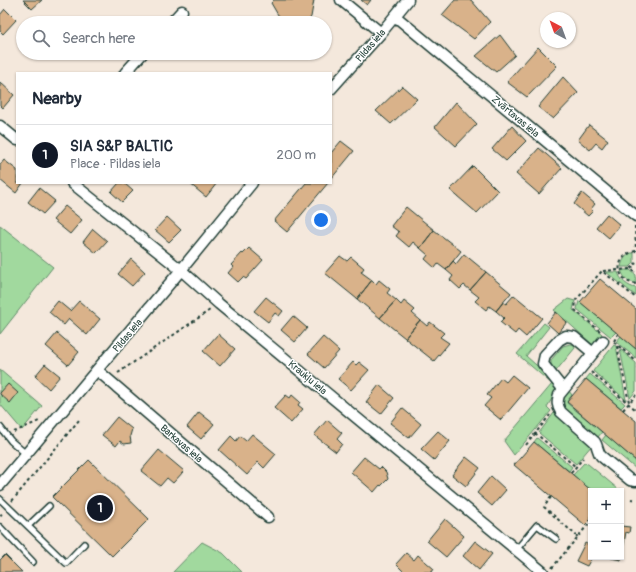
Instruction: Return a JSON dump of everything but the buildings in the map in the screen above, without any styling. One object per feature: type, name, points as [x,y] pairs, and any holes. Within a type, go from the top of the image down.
[{"type":"street","points":[[341,0],[381,33]]},
{"type":"street","name":"Pildas iela","points":[[332,88],[408,0]]},
{"type":"street","points":[[177,16],[182,11]]},
{"type":"street","name":"Zvārtavas iela","points":[[395,16],[636,216]]},
{"type":"street","points":[[126,72],[137,60]]},
{"type":"street","points":[[0,126],[16,139]]},
{"type":"street","name":"Kraukļu iela","points":[[73,184],[181,270],[219,304],[543,572]]},
{"type":"street","name":"Pildas iela","points":[[0,485],[181,270],[251,184]]},
{"type":"street","points":[[563,389],[544,364],[545,355],[559,340],[566,336],[574,337],[593,353]]},
{"type":"street","points":[[603,337],[593,353],[559,395],[557,402],[558,407],[561,412],[595,442],[597,451],[601,456],[630,480],[636,481]]},
{"type":"street","name":"Barkavas iela","points":[[97,370],[268,517]]},
{"type":"lane","points":[[0,427],[10,441],[26,454]]},
{"type":"lane","points":[[0,499],[66,563],[84,544]]},
{"type":"lane","points":[[28,526],[49,506]]},
{"type":"lane","points":[[516,550],[537,525],[556,539]]},
{"type":"lane","points":[[0,527],[33,562]]},
{"type":"path","points":[[636,216],[636,251],[627,254],[623,258],[620,270],[622,277],[630,283],[636,284]]},
{"type":"path","points":[[631,269],[636,263]]},
{"type":"path","points":[[603,337],[576,310],[576,300],[602,271],[631,269],[636,273]]},
{"type":"path","points":[[602,271],[636,298]]},
{"type":"path","points":[[107,379],[219,304]]},
{"type":"path","points":[[618,334],[613,342],[636,361]]},
{"type":"path","points":[[617,345],[629,404]]},
{"type":"path","points":[[590,371],[636,410]]},
{"type":"path","points":[[623,410],[636,395]]},
{"type":"path","points":[[526,445],[553,411],[558,407]]},
{"type":"path","points":[[6,435],[41,420]]},
{"type":"path","points":[[0,516],[79,420]]},
{"type":"path","points":[[535,433],[576,467]]},
{"type":"path","points":[[571,473],[584,458]]},
{"type":"path","points":[[551,497],[544,507],[578,537]]},
{"type":"path","points":[[631,499],[636,500]]},
{"type":"path","points":[[549,572],[589,524]]},
{"type":"green space","points":[[0,225],[53,267],[0,334]]},
{"type":"green space","points":[[631,253],[634,253],[634,263],[630,267],[621,267],[624,259]]},
{"type":"green space","points":[[621,270],[630,270],[636,275],[636,283],[630,282],[626,279]]},
{"type":"green space","points":[[606,272],[618,272],[625,283],[636,288],[636,296]]},
{"type":"green space","points":[[568,299],[575,301],[573,310],[602,334],[593,345],[554,310]]},
{"type":"green space","points":[[579,301],[616,332],[611,337],[577,309]]},
{"type":"green space","points":[[544,323],[549,327],[526,356],[557,385],[557,390],[547,407],[551,411],[514,455],[504,441],[552,384],[517,354]]},
{"type":"green space","points":[[621,336],[636,349],[636,358],[616,342]]},
{"type":"green space","points":[[574,344],[575,348],[556,371],[553,370],[551,367],[551,360],[563,346]]},
{"type":"green space","points":[[614,345],[616,346],[626,400],[593,371]]},
{"type":"green space","points":[[620,349],[636,363],[636,391],[630,398]]},
{"type":"green space","points":[[0,370],[42,406],[22,430],[0,404]]},
{"type":"green space","points":[[590,374],[625,404],[621,408],[586,379]]},
{"type":"green space","points":[[569,391],[572,395],[567,403],[602,432],[598,437],[564,408],[563,403],[565,395]]},
{"type":"green space","points":[[554,413],[592,445],[576,464],[539,433]]},
{"type":"green space","points":[[606,435],[636,461],[636,469],[602,440]]},
{"type":"green space","points":[[537,438],[572,467],[569,471],[534,442]]},
{"type":"green space","points":[[584,463],[588,464],[617,488],[588,488],[573,475]]},
{"type":"green space","points":[[202,542],[223,553],[242,572],[173,572]]},
{"type":"place","name":"SIA S&P BALTIC","points":[[100,508]]}]
